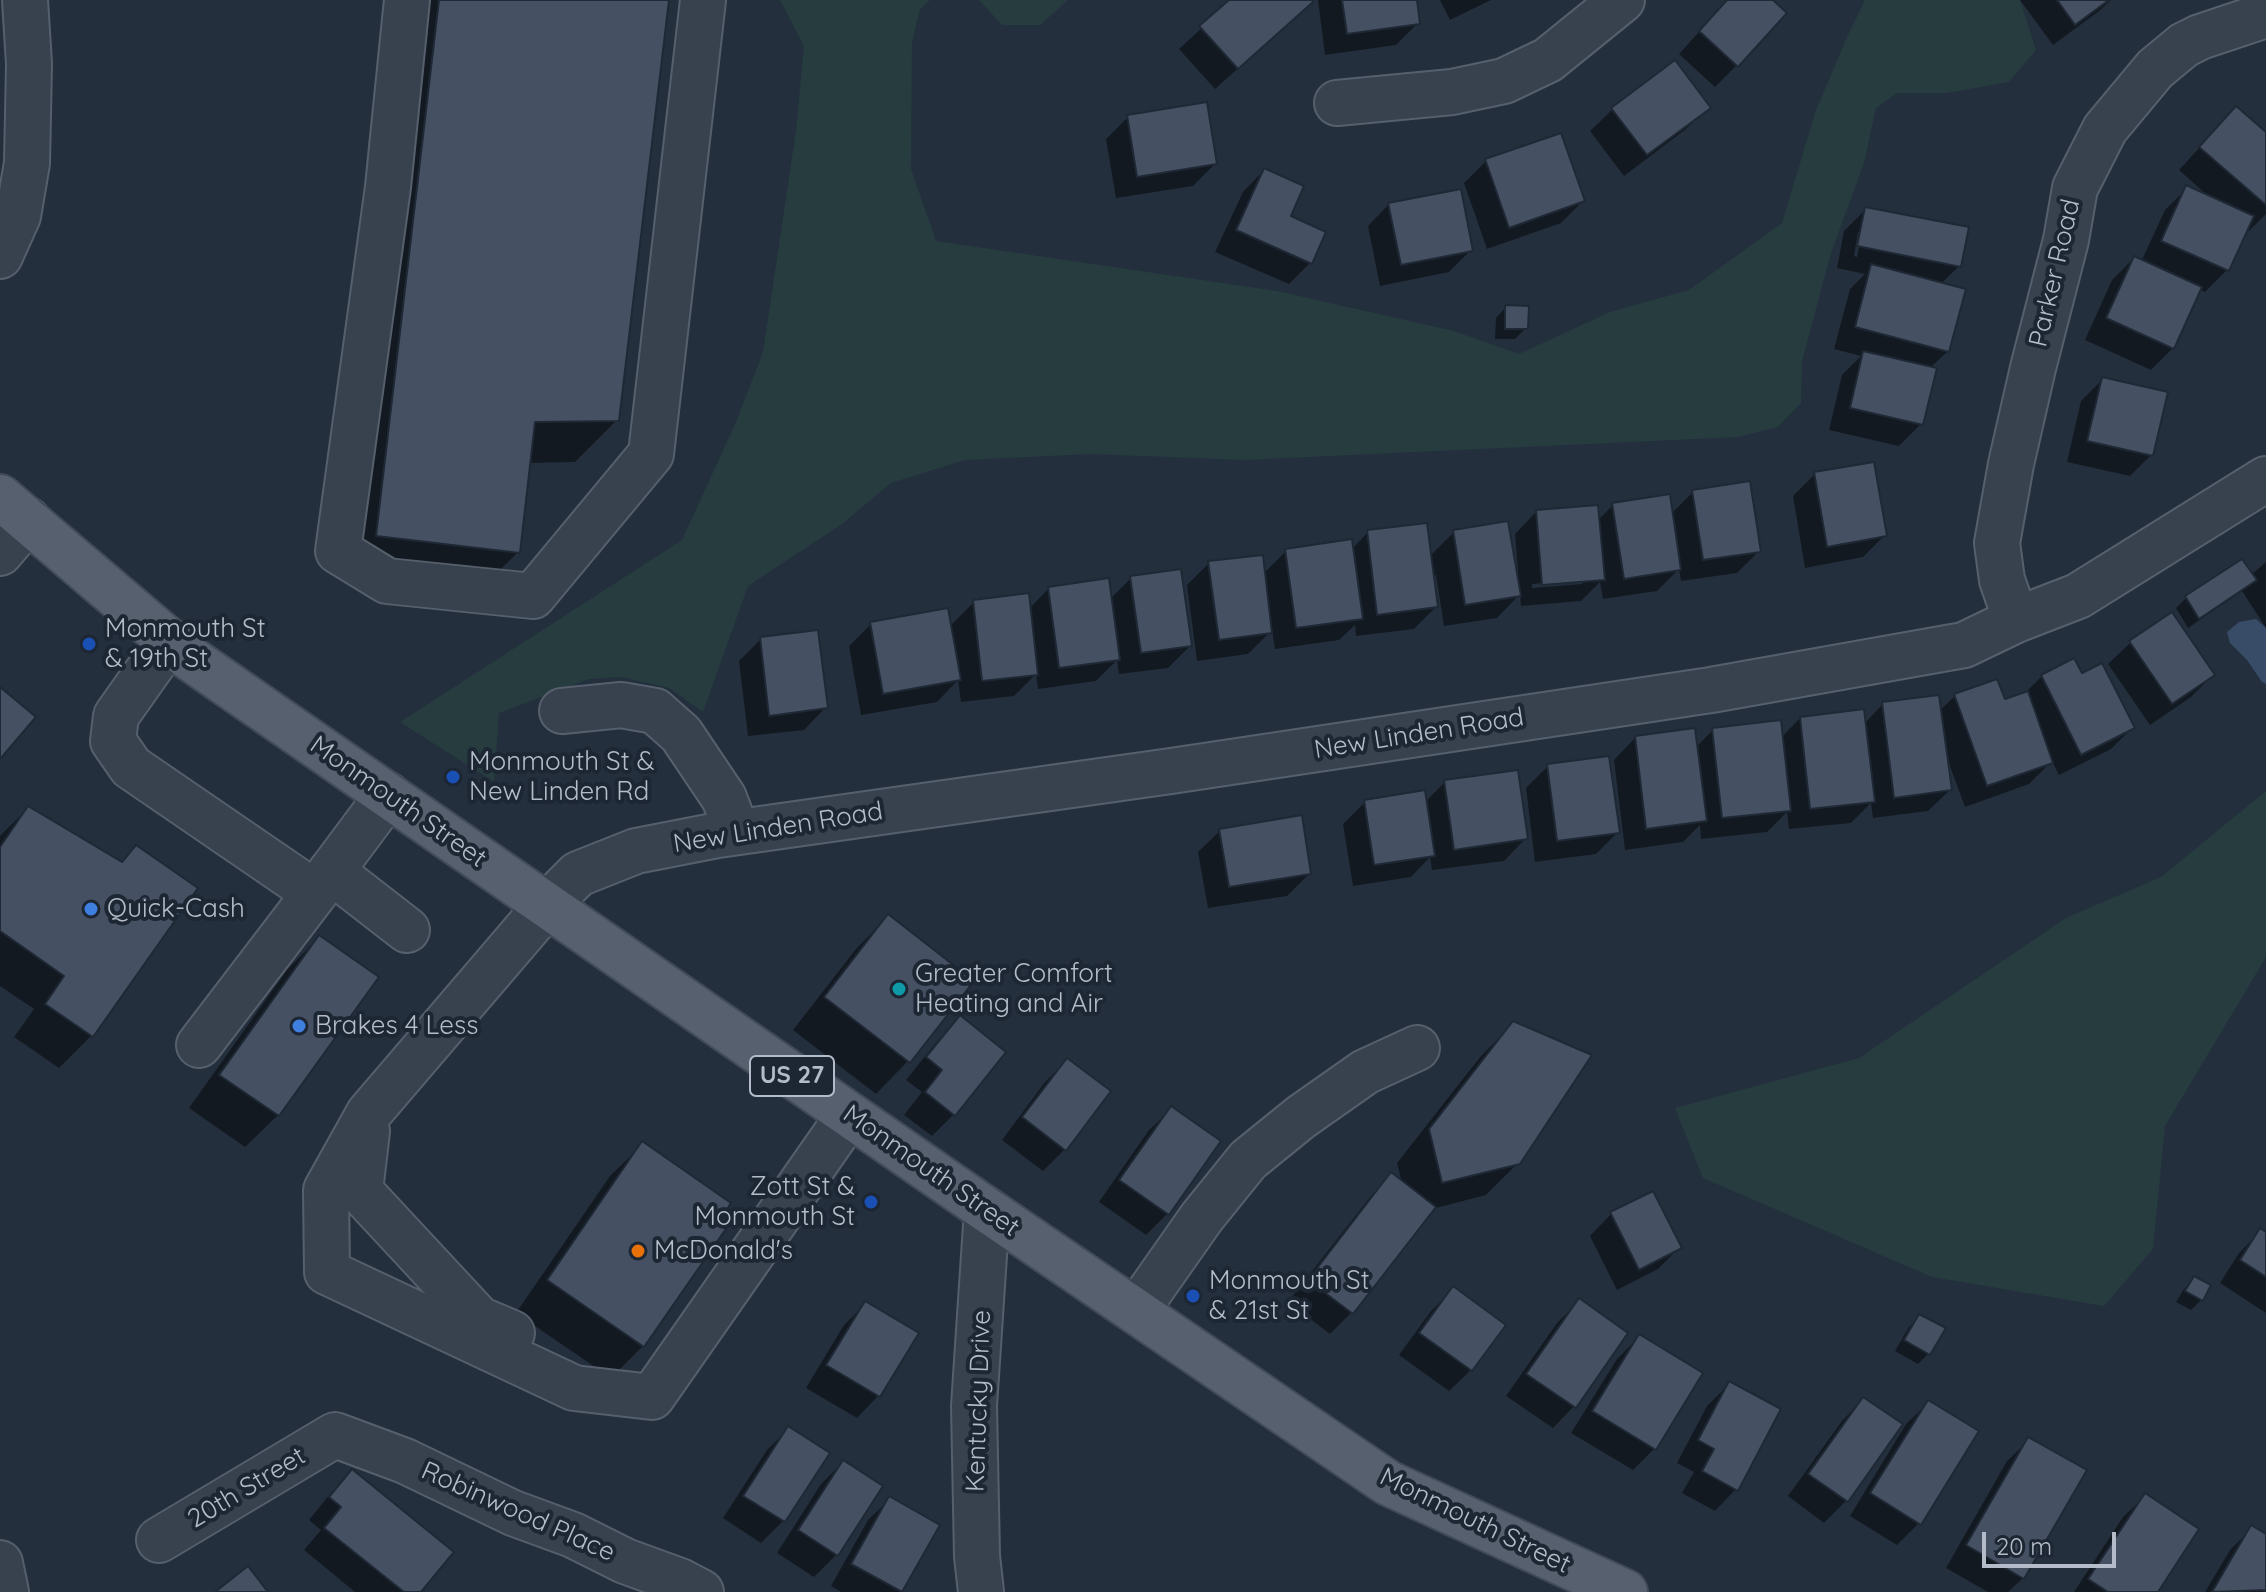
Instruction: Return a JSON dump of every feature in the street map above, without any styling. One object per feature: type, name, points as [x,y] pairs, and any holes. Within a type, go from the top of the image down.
[{"type":"main road","name":"Monmouth Street","points":[[9,523],[188,657],[987,1210],[1388,1483],[1625,1592]]},
{"type":"street","points":[[0,256],[18,216],[14,160],[29,64],[25,0]]},
{"type":"street","points":[[407,0],[388,187],[338,551],[387,581],[533,596],[651,454],[703,0]]},
{"type":"street","points":[[1337,103],[1452,92],[1504,81],[1548,60],[1622,0]]},
{"type":"street","name":"Parker Road","points":[[2016,620],[2002,580],[1997,543],[2011,464],[2066,240],[2075,188],[2105,129],[2155,69],[2192,41],[2266,15]]},
{"type":"street","name":"New Linden Road","points":[[776,1220],[652,1397],[574,1388],[327,1272],[326,1190],[369,1113],[489,971],[578,874],[636,851],[737,832],[1187,769],[1711,690],[1964,645],[2016,620],[2078,596],[2266,479]]},
{"type":"street","points":[[169,641],[116,716],[113,741],[131,767],[407,930]]},
{"type":"street","points":[[562,711],[621,705],[655,711],[681,734],[724,798],[737,832]]},
{"type":"street","points":[[199,1045],[388,795]]},
{"type":"street","points":[[1136,1311],[1202,1217],[1248,1160],[1301,1117],[1365,1072],[1417,1048]]},
{"type":"street","points":[[369,1113],[360,1191],[479,1319],[604,1374],[657,1361],[740,1243],[776,1220],[849,1115]]},
{"type":"street","name":"Kentucky Drive","points":[[981,1592],[977,1556],[974,1406],[987,1210]]},
{"type":"street","name":"20th Street","points":[[159,1540],[335,1435]]},
{"type":"street","name":"Robinwood Place","points":[[335,1435],[405,1461],[513,1513],[573,1535],[625,1561],[701,1592]]},
{"type":"street","points":[[0,1563],[6,1592]]},
{"type":"green space","points":[[780,0],[930,0],[920,9],[912,42],[911,169],[936,241],[1277,291],[1454,331],[1519,354],[1610,312],[1689,290],[1782,223],[1816,110],[1865,0],[2020,0],[2036,50],[2009,82],[1947,93],[1897,93],[1876,108],[1864,163],[1831,253],[1802,361],[1801,403],[1778,427],[1738,437],[1245,460],[1091,454],[965,460],[891,483],[842,524],[748,586],[703,712],[669,688],[621,677],[589,679],[499,713],[494,782],[400,722],[682,540],[736,422],[763,352],[796,131],[804,46]]},
{"type":"green space","points":[[979,0],[1068,0],[1040,25],[1002,25]]},
{"type":"green space","points":[[2266,791],[2266,957],[2165,1126],[2153,1249],[2104,1306],[1932,1277],[1703,1178],[1675,1108],[1859,1058],[2066,918],[2161,877]]},
{"type":"water","points":[[2256,619],[2266,628],[2266,684],[2230,643],[2227,632],[2239,622]]},
{"type":"building","points":[[439,0],[669,0],[619,421],[535,422],[520,553],[376,536]]},
{"type":"building","points":[[1229,0],[1313,2],[1238,69],[1199,26]]},
{"type":"building","points":[[1342,0],[1417,0],[1420,24],[1347,34]]},
{"type":"building","points":[[1727,0],[1773,0],[1787,13],[1738,67],[1699,31]]},
{"type":"building","points":[[2057,0],[2109,0],[2075,25]]},
{"type":"building","points":[[1675,60],[1711,108],[1647,155],[1611,108]]},
{"type":"building","points":[[1207,102],[1217,164],[1137,177],[1127,115]]},
{"type":"building","points":[[2236,106],[2266,132],[2266,205],[2199,147]]},
{"type":"building","points":[[1561,133],[1585,201],[1509,228],[1485,159]]},
{"type":"building","points":[[1264,168],[1304,186],[1291,216],[1326,232],[1312,264],[1236,230]]},
{"type":"building","points":[[2186,185],[2254,216],[2229,271],[2161,241]]},
{"type":"building","points":[[1461,189],[1473,251],[1401,265],[1388,203]]},
{"type":"building","points":[[1865,207],[1969,227],[1961,267],[1857,246]]},
{"type":"building","points":[[2134,256],[2202,287],[2174,349],[2106,318]]},
{"type":"building","points":[[1871,264],[1966,289],[1949,352],[1855,327]]},
{"type":"building","points":[[1505,305],[1529,306],[1528,329],[1505,329]]},
{"type":"building","points":[[1863,351],[1937,368],[1923,425],[1850,408]]},
{"type":"building","points":[[2102,377],[2168,392],[2153,456],[2087,441]]},
{"type":"building","points":[[1874,462],[1887,536],[1827,547],[1814,472]]},
{"type":"building","points":[[1750,481],[1761,552],[1703,560],[1692,490]]},
{"type":"building","points":[[1670,494],[1681,570],[1624,579],[1612,503]]},
{"type":"building","points":[[1598,505],[1605,580],[1542,585],[1536,510]]},
{"type":"building","points":[[1508,521],[1521,596],[1465,605],[1453,530]]},
{"type":"building","points":[[1427,523],[1438,607],[1377,615],[1367,530]]},
{"type":"building","points":[[1352,539],[1363,619],[1296,628],[1285,549]]},
{"type":"building","points":[[1263,555],[1272,633],[1219,640],[1208,561]]},
{"type":"building","points":[[2242,559],[2257,580],[2199,619],[2185,596]]},
{"type":"building","points":[[1181,569],[1192,646],[1141,653],[1130,576]]},
{"type":"building","points":[[1109,578],[1120,660],[1059,668],[1048,587]]},
{"type":"building","points":[[1029,593],[1038,675],[982,681],[973,600]]},
{"type":"building","points":[[948,608],[961,680],[883,694],[870,622]]},
{"type":"building","points":[[2172,612],[2215,675],[2172,704],[2129,641]]},
{"type":"building","points":[[818,630],[828,708],[769,716],[760,637]]},
{"type":"building","points":[[2074,658],[2082,673],[2102,663],[2135,728],[2081,755],[2041,675]]},
{"type":"building","points":[[1997,679],[2005,699],[2028,691],[2053,763],[1987,786],[1954,694]]},
{"type":"building","points":[[0,687],[36,717],[0,759]]},
{"type":"building","points":[[1939,695],[1952,790],[1894,798],[1882,702]]},
{"type":"building","points":[[1864,709],[1875,802],[1810,809],[1800,717]]},
{"type":"building","points":[[1781,720],[1791,811],[1722,818],[1712,728]]},
{"type":"building","points":[[1695,728],[1707,821],[1646,829],[1635,736]]},
{"type":"building","points":[[1609,756],[1620,833],[1557,841],[1547,764]]},
{"type":"building","points":[[1518,770],[1528,839],[1454,850],[1444,780]]},
{"type":"building","points":[[1425,790],[1435,856],[1374,865],[1364,800]]},
{"type":"building","name":"Quick-Cash","points":[[28,806],[122,862],[136,845],[198,888],[93,1037],[45,1004],[64,976],[0,931],[0,847]]},
{"type":"building","points":[[1302,815],[1311,874],[1229,887],[1219,829]]},
{"type":"building","name":"Greater Comfort Heating and Air","points":[[888,914],[974,981],[910,1063],[824,997]]},
{"type":"building","name":"Brakes 4 Less","points":[[319,935],[379,977],[279,1116],[219,1075]]},
{"type":"building","points":[[960,1015],[1006,1052],[955,1116],[925,1092],[942,1070],[926,1057]]},
{"type":"building","points":[[1513,1021],[1592,1055],[1520,1164],[1442,1183],[1429,1129]]},
{"type":"building","points":[[1067,1058],[1111,1091],[1066,1151],[1022,1117]]},
{"type":"building","points":[[1171,1106],[1221,1141],[1169,1215],[1119,1180]]},
{"type":"building","name":"McDonald's","points":[[642,1141],[731,1203],[722,1217],[730,1223],[644,1347],[547,1280]]},
{"type":"building","points":[[1391,1172],[1436,1207],[1353,1314],[1308,1280]]},
{"type":"building","points":[[1653,1191],[1682,1248],[1639,1270],[1610,1212]]},
{"type":"building","points":[[2260,1228],[2266,1232],[2266,1277],[2240,1260]]},
{"type":"building","points":[[2194,1276],[2211,1285],[2203,1301],[2185,1291]]},
{"type":"building","points":[[1453,1286],[1506,1325],[1472,1371],[1419,1333]]},
{"type":"building","points":[[1579,1298],[1628,1333],[1576,1408],[1526,1374]]},
{"type":"building","points":[[865,1301],[919,1333],[880,1397],[826,1365]]},
{"type":"building","points":[[1919,1314],[1946,1328],[1930,1355],[1904,1340]]},
{"type":"building","points":[[1639,1334],[1703,1373],[1656,1450],[1592,1411]]},
{"type":"building","points":[[1729,1381],[1781,1409],[1738,1491],[1702,1471],[1714,1449],[1698,1440]]},
{"type":"building","points":[[1863,1397],[1903,1424],[1848,1502],[1808,1474]]},
{"type":"building","points":[[1928,1400],[1979,1431],[1921,1525],[1870,1493]]},
{"type":"building","points":[[788,1426],[830,1453],[785,1522],[743,1496]]},
{"type":"building","points":[[2028,1437],[2087,1470],[2024,1579],[1966,1545]]},
{"type":"building","points":[[843,1460],[883,1486],[838,1556],[798,1530]]},
{"type":"building","points":[[352,1469],[454,1552],[421,1592],[404,1592],[324,1528],[341,1507],[329,1497]]},
{"type":"building","points":[[2145,1493],[2199,1529],[2158,1592],[2108,1592],[2088,1579]]},
{"type":"building","points":[[889,1496],[940,1525],[902,1592],[851,1564]]},
{"type":"building","points":[[2251,1525],[2266,1534],[2266,1590],[2212,1592]]},
{"type":"building","points":[[248,1566],[268,1592],[215,1592]]},
{"type":"place","name":"Monmouth St & 19th St","points":[[89,644]]},
{"type":"place","name":"Monmouth St & New Linden Rd","points":[[453,777]]},
{"type":"place","name":"Quick-Cash","points":[[91,909]]},
{"type":"place","name":"Greater Comfort Heating and Air","points":[[899,989]]},
{"type":"place","name":"Brakes 4 Less","points":[[299,1026]]},
{"type":"place","name":"Zott St & Monmouth St","points":[[871,1202]]},
{"type":"place","name":"McDonald's","points":[[638,1251]]},
{"type":"place","name":"Monmouth St & 21st St","points":[[1193,1296]]}]
